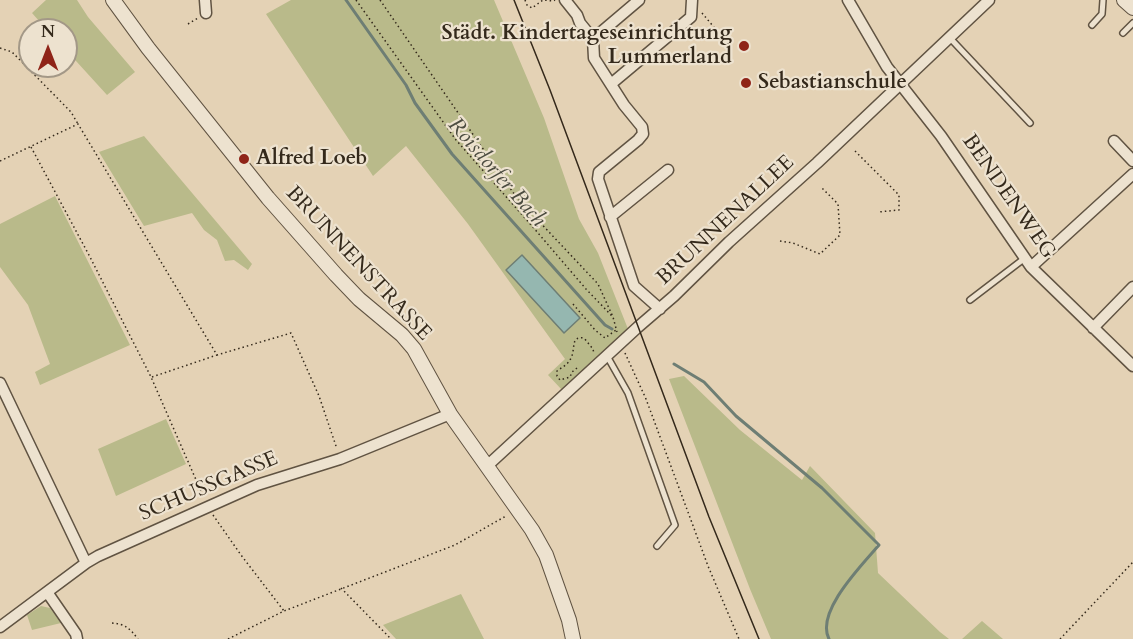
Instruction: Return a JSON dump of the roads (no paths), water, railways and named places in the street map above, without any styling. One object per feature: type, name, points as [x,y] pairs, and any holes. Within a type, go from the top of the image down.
[{"type":"street","name":"BRUNNENSTRASSE","points":[[113,0],[148,48],[268,198],[359,299],[402,335],[414,350],[450,414],[532,530],[546,555],[569,620],[573,639]]},
{"type":"street","points":[[205,0],[206,13]]},
{"type":"street","points":[[565,0],[593,39],[594,58],[624,105],[642,127],[643,134],[638,140],[599,172],[598,179],[634,286],[660,309]]},
{"type":"street","points":[[593,39],[639,0]]},
{"type":"street","name":"BENDENWEG","points":[[848,0],[887,67],[941,136],[1028,263],[1133,366]]},
{"type":"street","name":"BRUNNENALLEE","points":[[487,466],[660,309],[989,0]]},
{"type":"street","points":[[1124,0],[1133,8]]},
{"type":"street","points":[[611,84],[691,17],[692,6]]},
{"type":"street","points":[[1114,141],[1133,161]]},
{"type":"street","points":[[610,217],[668,170]]},
{"type":"street","points":[[1028,263],[1133,174]]},
{"type":"street","points":[[1093,328],[1133,287]]},
{"type":"street","points":[[0,383],[86,563]]},
{"type":"street","name":"SCHUSSGASSE","points":[[0,627],[98,556],[257,485],[340,459],[450,414]]},
{"type":"street","points":[[47,592],[76,634],[77,639]]},
{"type":"lane","points":[[1092,26],[1102,14],[1103,0]]},
{"type":"lane","points":[[1123,33],[1133,23]]},
{"type":"lane","points":[[949,37],[1030,123]]},
{"type":"lane","points":[[970,300],[1028,263]]},
{"type":"lane","points":[[607,356],[628,393],[675,525],[657,546]]},
{"type":"water","points":[[522,255],[580,318],[564,333],[506,270]]},
{"type":"waterway","name":"Roisdorfer Bach","points":[[346,0],[452,154],[605,325],[612,329]]},
{"type":"waterway","name":"Roisdorfer Bach","points":[[674,364],[704,382],[736,416],[822,488],[879,545],[852,576],[834,603],[826,628],[829,639]]},
{"type":"tram line","points":[[514,0],[550,90],[709,517],[759,639]]},
{"type":"place","name":"Städt. Kindertageseinrichtung Lummerland","points":[[744,46]]},
{"type":"place","name":"Sebastianschule","points":[[746,83]]},
{"type":"place","name":"Alfred Loeb","points":[[244,159]]}]
